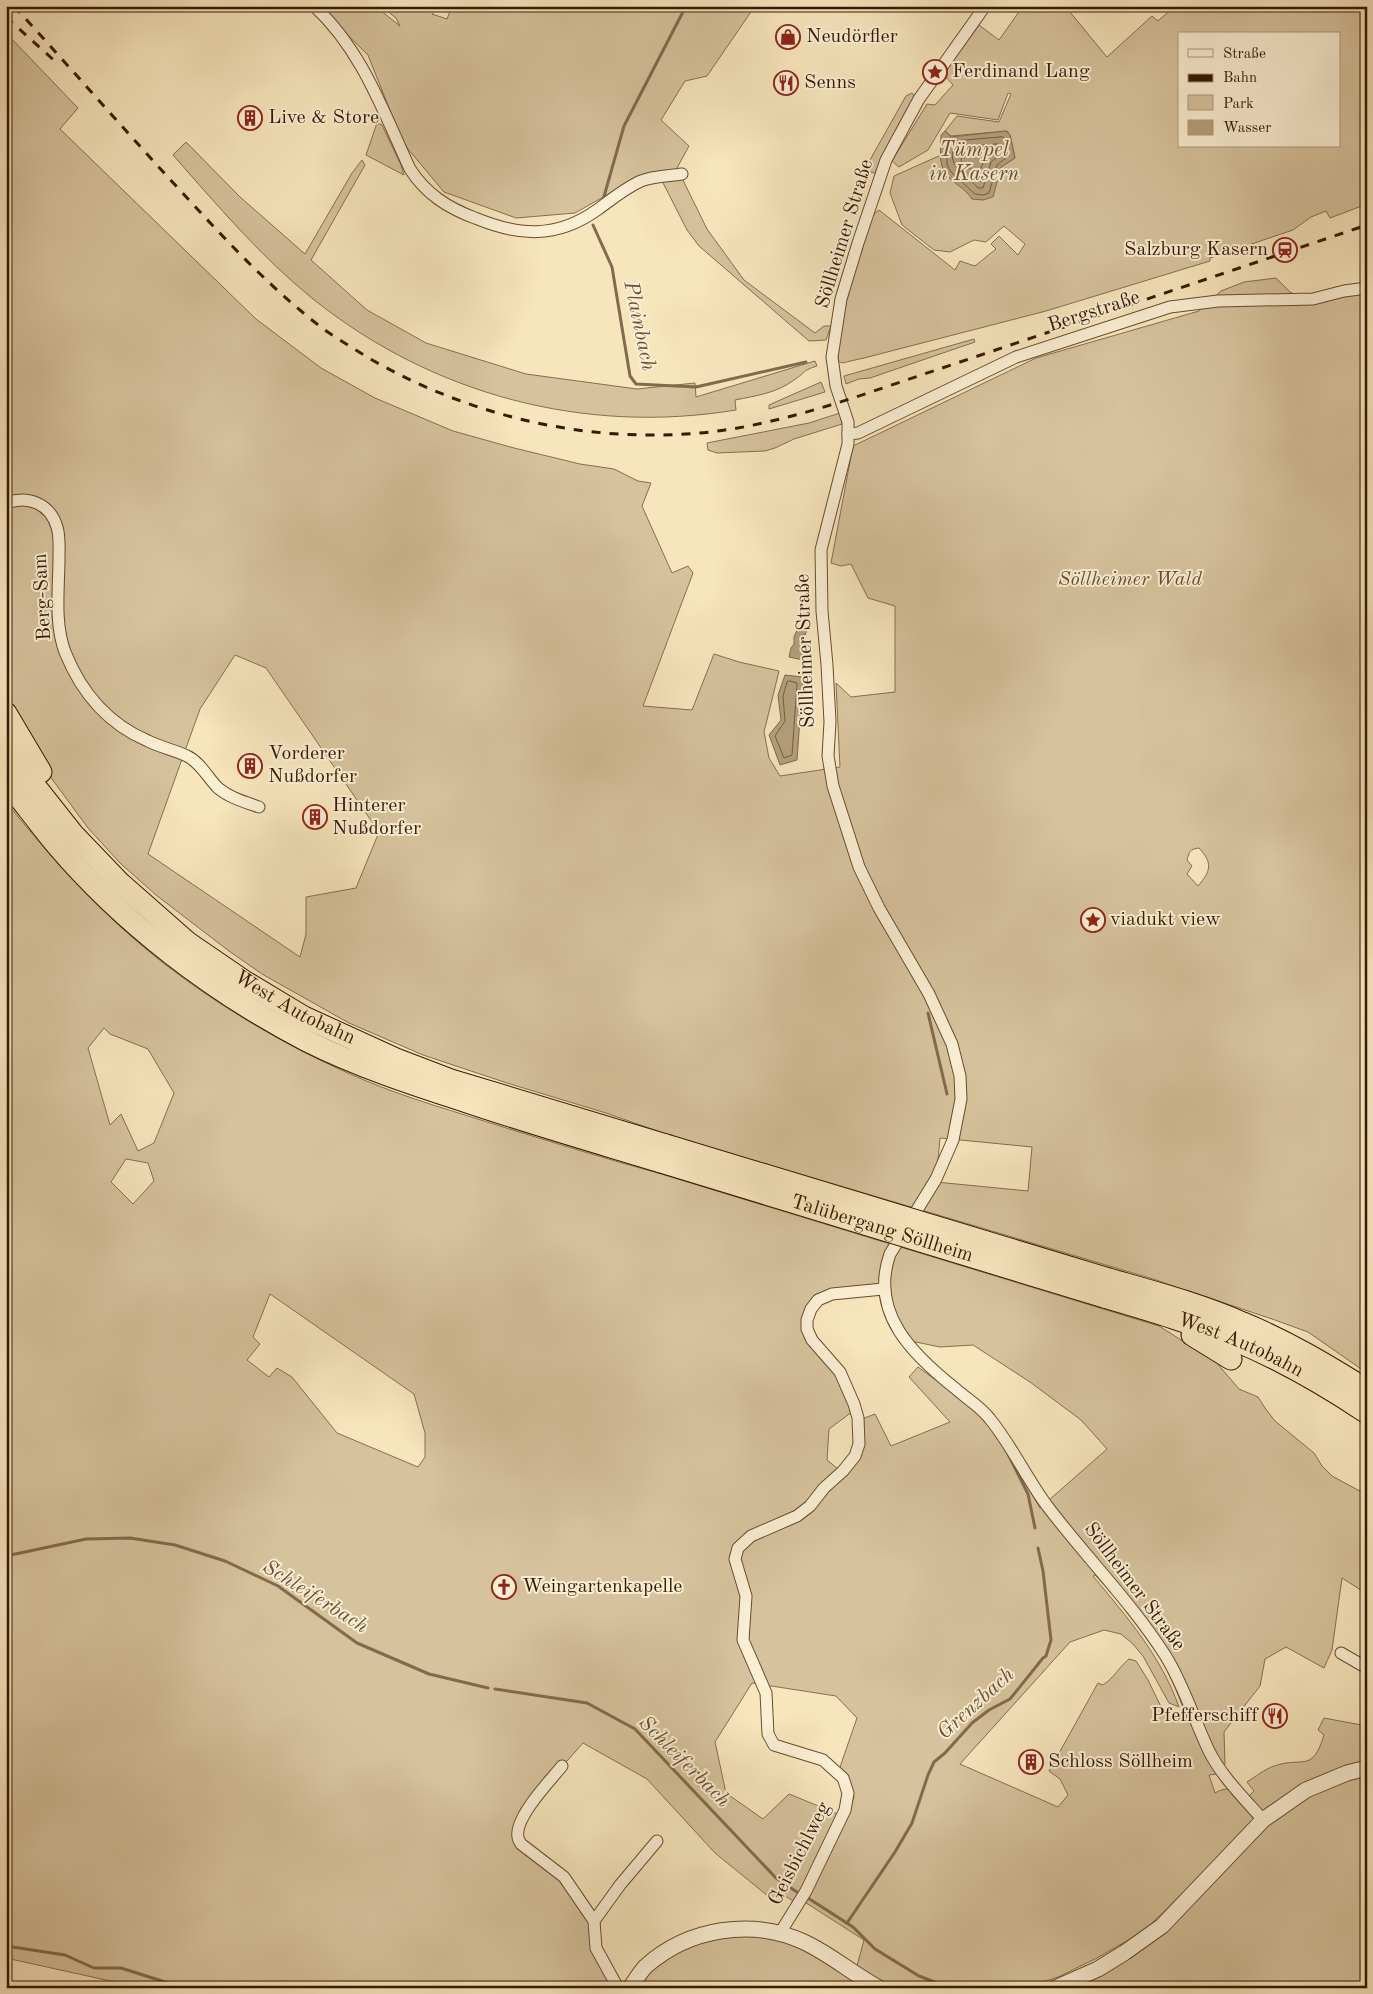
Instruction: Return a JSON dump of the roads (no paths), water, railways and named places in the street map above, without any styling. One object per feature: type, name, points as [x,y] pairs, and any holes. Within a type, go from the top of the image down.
[{"type":"highway","points":[[6,713],[36,766],[61,801],[74,834]]},
{"type":"highway","name":"West Autobahn","points":[[6,744],[24,772],[74,834],[120,883],[187,942],[244,982],[304,1017],[396,1059],[451,1080],[664,1153]]},
{"type":"highway","name":"West Autobahn","points":[[6,781],[55,843],[108,899],[167,951],[237,1001],[308,1041],[394,1079],[520,1120],[664,1153]]},
{"type":"highway","name":"Talübergang Söllheim","points":[[664,1153],[1107,1288]]},
{"type":"highway","name":"West Autobahn","points":[[1107,1288],[1148,1310],[1212,1331],[1264,1354],[1310,1377],[1367,1413]]},
{"type":"highway","name":"West Autobahn","points":[[1107,1288],[1188,1303],[1241,1322],[1313,1357],[1367,1390]]},
{"type":"highway","points":[[1148,1310],[1165,1324],[1200,1339],[1231,1359]]},
{"type":"street","points":[[314,6],[354,52],[410,169],[418,181],[430,193],[453,210],[501,229],[521,232],[545,230],[567,226],[582,220],[623,191],[643,180],[682,174]]},
{"type":"street","name":"Söllheimer Straße","points":[[985,6],[919,99],[886,160],[841,299],[832,357],[836,386],[848,422],[848,444],[821,550],[822,611],[830,722],[829,764],[833,786],[859,868],[879,908],[930,994],[952,1044],[960,1076],[961,1099],[953,1140],[943,1164],[890,1254],[883,1289],[888,1309],[898,1330],[931,1369],[989,1417],[1010,1445],[1048,1506],[1137,1617],[1165,1656],[1210,1754],[1234,1787],[1263,1820]]},
{"type":"street","name":"Bergstraße","points":[[848,434],[858,432],[1016,357],[1170,307],[1218,301],[1313,300],[1344,291],[1367,288]]},
{"type":"street","name":"Berg-Sam","points":[[6,503],[15,500],[31,500],[42,506],[54,520],[59,536],[59,608],[62,640],[72,666],[95,704],[113,722],[129,732],[162,748],[187,756],[197,763],[209,778],[227,795],[259,808]]},
{"type":"street","name":"Geisbichlweg","points":[[780,1933],[810,1883],[845,1810],[848,1793],[843,1778],[823,1760],[774,1745],[768,1734],[766,1693],[743,1640],[746,1596],[735,1559],[738,1548],[751,1536],[797,1516],[810,1506],[824,1488],[856,1456],[859,1444],[858,1418],[854,1404],[840,1372],[812,1340],[807,1329],[807,1320],[811,1309],[818,1300],[832,1294],[883,1289]]},
{"type":"street","points":[[1341,1653],[1367,1668]]},
{"type":"street","points":[[562,1766],[531,1804],[519,1826],[518,1837],[521,1844],[564,1877],[594,1921],[596,1948],[618,1988]]},
{"type":"street","points":[[1055,1988],[1104,1965],[1162,1926],[1263,1820],[1306,1790],[1347,1772],[1367,1768]]},
{"type":"street","points":[[594,1921],[620,1884],[657,1841]]},
{"type":"street","points":[[630,1988],[644,1967],[669,1949],[702,1934],[730,1929],[751,1929],[780,1933],[817,1948],[879,1988]]},
{"type":"water","name":"Tümpel in Kasern","points":[[945,131],[951,137],[1006,131],[1010,135],[1015,158],[1001,167],[993,197],[983,200],[972,199],[943,170],[940,155],[941,135]]},
{"type":"water","points":[[798,628],[807,629],[805,635],[802,635],[801,638],[805,641],[803,660],[789,657]]},
{"type":"water","points":[[785,675],[803,677],[797,760],[780,765],[769,735],[781,720],[778,695]]},
{"type":"waterway","name":"Plainbach","points":[[603,200],[624,126],[686,6]]},
{"type":"waterway","name":"Plainbach","points":[[593,225],[612,267],[630,376],[636,384],[696,387],[806,362]]},
{"type":"waterway","name":"Grenzbach","points":[[928,1013],[947,1094]]},
{"type":"waterway","name":"Grenzbach","points":[[1006,1450],[1028,1494],[1035,1528]]},
{"type":"waterway","name":"Schleiferbach","points":[[6,1556],[86,1539],[130,1538],[175,1545],[225,1561],[278,1586],[357,1643],[429,1674],[488,1688]]},
{"type":"waterway","name":"Grenzbach","points":[[847,1923],[895,1852],[912,1823],[934,1762],[945,1753],[972,1723],[989,1710],[1010,1699],[1046,1656],[1051,1640],[1043,1571],[1038,1548]]},
{"type":"waterway","name":"Schleiferbach","points":[[495,1689],[587,1703],[635,1729],[776,1878],[800,1894]]},
{"type":"waterway","name":"Schleiferbach","points":[[808,1898],[853,1927],[875,1949],[919,1976],[950,1988]]},
{"type":"waterway","points":[[6,1946],[65,1955],[94,1968],[121,1968],[184,1988]]},
{"type":"railway","points":[[14,6],[220,233],[257,271],[317,324],[367,357],[404,377],[442,394],[520,419],[561,427],[602,433],[686,434],[729,430],[791,416],[853,398],[1367,225]]},
{"type":"railway","points":[[6,17],[58,64]]},
{"type":"place","name":"Neudörfler","points":[[788,37]]},
{"type":"place","name":"Ferdinand Lang","points":[[935,72]]},
{"type":"place","name":"Senns","points":[[786,83]]},
{"type":"place","name":"Live & Store","points":[[250,118]]},
{"type":"place","name":"Salzburg Kasern","points":[[1285,250]]},
{"type":"place","name":"Vorderer Nußdorfer","points":[[250,766]]},
{"type":"place","name":"Hinterer Nußdorfer","points":[[315,817]]},
{"type":"place","name":"viadukt view","points":[[1093,920]]},
{"type":"place","name":"Weingartenkapelle","points":[[504,1587]]},
{"type":"place","name":"Pfefferschiff","points":[[1275,1716]]},
{"type":"place","name":"Schloss Söllheim","points":[[1031,1762]]},
{"type":"park label","name":"Söllheimer Wald","points":[[1130,580]]}]
